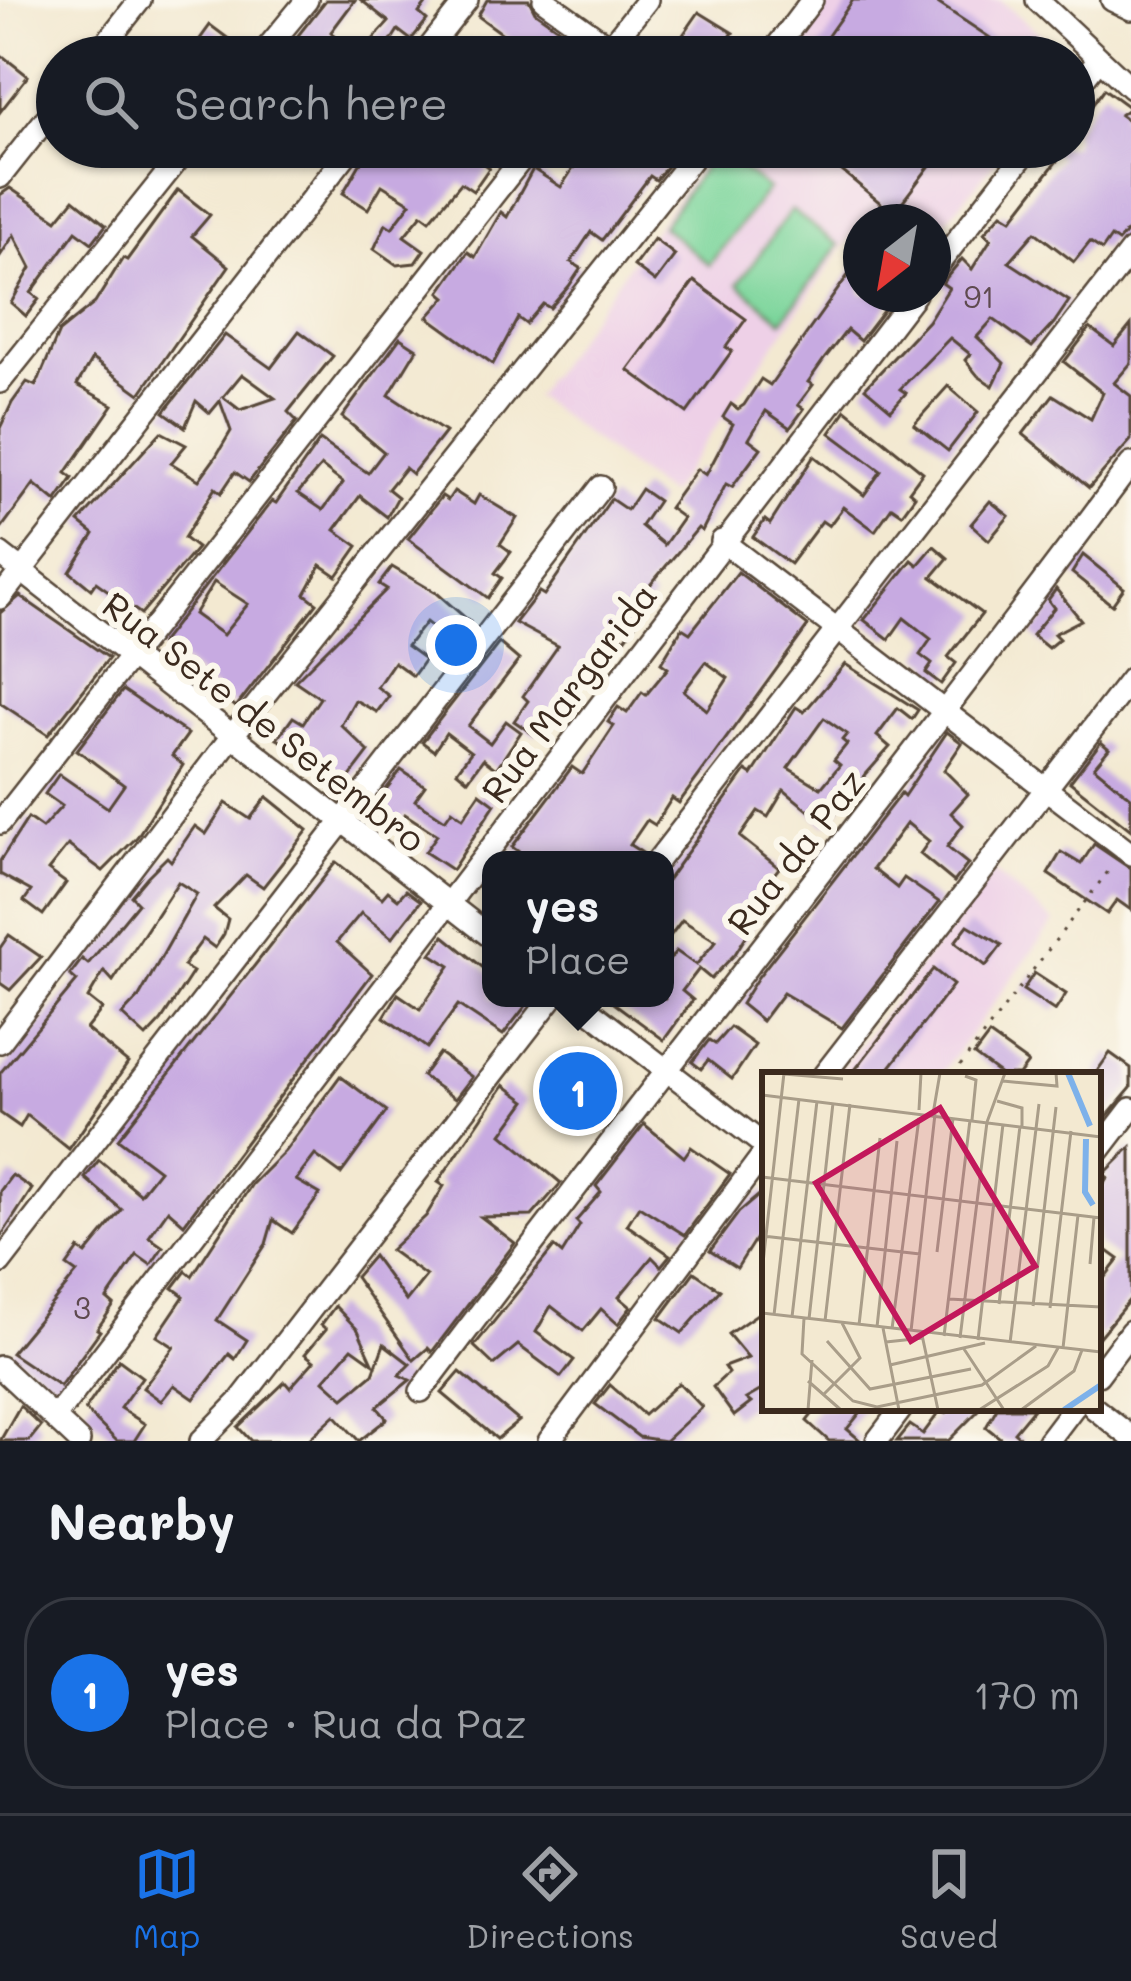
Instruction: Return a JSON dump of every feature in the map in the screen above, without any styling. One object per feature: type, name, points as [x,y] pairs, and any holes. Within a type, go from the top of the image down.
[{"type":"street","points":[[112,36],[140,0]]},
{"type":"street","points":[[277,36],[307,0]]},
{"type":"street","points":[[439,36],[467,0]]},
{"type":"street","points":[[544,0],[589,36]]},
{"type":"street","points":[[624,36],[647,0]]},
{"type":"street","points":[[785,36],[812,0]]},
{"type":"street","points":[[1036,0],[1072,36]]},
{"type":"street","points":[[1112,0],[1131,9]]},
{"type":"street","points":[[1095,64],[1131,88]]},
{"type":"street","points":[[0,177],[36,132]]},
{"type":"street","points":[[0,382],[171,168]]},
{"type":"street","points":[[0,598],[336,168]]},
{"type":"street","points":[[0,823],[514,168]]},
{"type":"street","points":[[0,1042],[232,736],[683,168]]},
{"type":"street","points":[[951,248],[1014,168]]},
{"type":"street","points":[[665,851],[1131,251]]},
{"type":"street","name":"Rua Margarida","points":[[490,851],[901,312]]},
{"type":"street","name":"Rua da Paz","points":[[422,1391],[664,1069],[946,713],[1131,464]]},
{"type":"street","points":[[0,1263],[601,487]]},
{"type":"street","points":[[722,541],[1128,852]]},
{"type":"street","name":"Rua Sete de Setembro","points":[[0,554],[482,930]]},
{"type":"street","points":[[826,1072],[1131,680]]},
{"type":"street","name":"Rua Margarida","points":[[66,1432],[482,862]]},
{"type":"street","points":[[201,1441],[239,1402],[545,1007]]},
{"type":"street","points":[[585,1007],[762,1147]]},
{"type":"street","points":[[1101,1148],[1131,1109]]},
{"type":"street","points":[[549,1441],[762,1153]]},
{"type":"street","points":[[1101,1371],[1131,1330]]},
{"type":"street","points":[[0,1366],[66,1432]]},
{"type":"street","points":[[877,1441],[900,1411]]},
{"type":"street","points":[[1048,1441],[1071,1411]]},
{"type":"street","points":[[1098,1411],[1131,1437]]},
{"type":"path","points":[[955,1072],[1128,852]]},
{"type":"shaded area","points":[[821,0],[1000,0],[1043,36],[794,36]]},
{"type":"shaded area","points":[[699,168],[990,168],[951,215],[951,204],[843,204],[843,247],[668,495],[534,396]]},
{"type":"shaded area","points":[[993,871],[1054,922],[942,1072],[839,1072]]},
{"type":"green space","points":[[703,168],[740,168],[768,189],[709,265],[662,226]]},
{"type":"green space","points":[[791,210],[839,245],[782,321],[738,284]]},
{"type":"building","points":[[326,0],[355,0],[331,32],[335,36],[298,36]]},
{"type":"building","points":[[361,0],[429,0],[419,13],[427,20],[414,36],[398,30],[394,36],[376,36],[389,22]]},
{"type":"building","points":[[487,0],[529,0],[535,12],[569,36],[505,36],[478,16]]},
{"type":"building","points":[[853,0],[933,0],[987,36],[828,36]]},
{"type":"building","points":[[699,12],[733,33],[731,36],[682,36]]},
{"type":"building","points":[[210,25],[225,36],[202,36]]},
{"type":"building","points":[[0,54],[28,76],[0,112]]},
{"type":"building","points":[[1104,89],[1130,108],[1120,115],[1131,123],[1131,227],[1118,242],[1111,237],[1102,250],[1090,242],[1074,262],[1035,232],[1009,262],[1069,301],[1032,347],[993,319],[977,337],[1004,363],[993,386],[978,376],[965,360],[970,354],[950,338],[900,389],[906,393],[891,410],[865,388],[934,312],[951,312],[951,272],[962,259],[972,269],[991,239],[984,233],[1002,213],[1012,219],[1051,168],[1095,168],[1095,101]]},
{"type":"building","points":[[358,168],[489,168],[473,191],[461,183],[430,220],[422,214],[404,236],[424,250],[415,263],[397,265],[374,249],[386,224],[392,228],[411,203],[382,185],[368,209],[343,193]]},
{"type":"building","points":[[573,168],[665,168],[656,180],[650,176],[602,240],[591,232],[571,262],[581,268],[569,286],[550,308],[543,304],[526,324],[518,318],[493,364],[428,317],[446,297],[440,292],[468,252],[475,257],[501,212],[507,217],[533,169],[561,187]]},
{"type":"building","points":[[838,168],[928,168],[901,204],[882,204]]},
{"type":"building","points":[[10,188],[57,220],[74,199],[106,225],[92,243],[76,231],[31,293],[39,299],[26,316],[11,303],[31,268],[14,235],[0,256],[0,195]]},
{"type":"building","points":[[178,190],[210,215],[192,236],[229,266],[140,394],[92,359],[77,385],[113,405],[66,473],[73,478],[56,502],[34,484],[0,530],[0,428],[12,403],[27,382],[36,386],[59,332],[95,303],[123,258],[127,260]]},
{"type":"building","points":[[654,239],[675,255],[655,282],[634,266]]},
{"type":"building","points":[[694,281],[746,319],[726,347],[732,351],[687,413],[628,370]]},
{"type":"building","points":[[843,282],[843,312],[882,312],[860,341],[847,330],[808,382],[813,385],[798,405],[804,409],[790,428],[766,411],[749,439],[761,448],[732,487],[726,484],[702,531],[698,528],[645,591],[654,598],[625,639],[615,632],[597,658],[607,664],[594,683],[583,675],[567,698],[561,693],[536,736],[514,721],[528,701],[523,696],[558,646],[515,623],[539,592],[544,595],[611,499],[627,510],[641,489],[658,501],[641,526],[664,545],[683,518],[669,508],[697,469],[706,475],[733,424],[723,417],[731,404],[738,409],[744,405],[761,379],[770,385]]},
{"type":"building","points":[[1131,325],[1131,363],[1114,383],[1131,396],[1131,440],[1089,488],[1023,434],[1053,395],[1091,419],[1103,393],[1064,362],[1090,328],[1114,346]]},
{"type":"building","points":[[299,331],[333,356],[288,412],[297,421],[249,482],[235,472],[221,493],[215,488],[184,538],[197,548],[141,614],[96,582],[91,589],[70,572],[94,534],[79,522],[161,432],[186,445],[171,463],[199,480],[215,458],[231,431],[220,401],[210,413],[196,401],[185,427],[164,412],[225,335],[271,368]],"holes":[[[242,374],[275,398],[240,410],[223,397]]]},
{"type":"building","points":[[400,338],[417,349],[389,395],[445,432],[412,474],[405,468],[388,489],[398,497],[387,517],[360,496],[335,530],[358,546],[337,576],[321,565],[305,594],[317,603],[236,707],[160,644],[272,501],[276,503],[320,440],[368,473],[384,452],[342,417]],"holes":[[[321,466],[343,483],[323,510],[298,493]],[[214,582],[248,604],[223,635],[194,614]]]},
{"type":"building","points":[[948,386],[978,412],[948,451],[914,424]]},
{"type":"building","points":[[846,410],[923,472],[909,491],[915,496],[902,514],[892,507],[875,531],[843,507],[829,526],[822,521],[790,564],[753,537],[765,520],[770,524],[814,456],[864,495],[881,471],[830,433]]},
{"type":"building","points":[[454,491],[474,504],[479,495],[517,518],[500,544],[511,552],[495,573],[502,578],[488,598],[408,539],[442,496],[448,500]]},
{"type":"building","points":[[990,501],[1009,516],[989,540],[971,524]]},
{"type":"building","points":[[934,546],[948,558],[932,577],[982,614],[948,657],[956,663],[941,684],[926,673],[932,664],[920,655],[931,639],[904,618],[889,639],[864,620],[912,560],[918,565]]},
{"type":"building","points":[[1083,555],[1124,588],[1112,605],[1072,573]]},
{"type":"building","points":[[392,567],[438,594],[470,622],[452,643],[426,622],[407,646],[425,659],[413,676],[394,662],[377,687],[389,696],[377,712],[355,700],[341,725],[369,752],[343,786],[321,769],[324,764],[277,739],[293,717],[303,723],[320,698],[295,681],[387,589],[379,584]]},
{"type":"building","points":[[738,572],[808,626],[679,803],[672,798],[655,825],[647,820],[630,845],[639,851],[518,851],[512,847],[572,767],[582,774],[614,726],[608,722],[618,707],[627,713],[668,668],[661,663],[682,628],[690,633]],"holes":[[[706,662],[728,678],[707,710],[684,691]]]},
{"type":"building","points":[[1056,589],[1081,620],[1054,634],[1059,639],[1048,648],[1032,635],[1054,608],[1048,600]]},
{"type":"building","points":[[20,596],[109,658],[48,735],[0,703],[0,613]]},
{"type":"building","points":[[499,643],[519,660],[468,726],[490,743],[506,721],[521,732],[496,769],[483,759],[468,780],[457,771],[471,752],[446,733],[434,751],[422,742]]},
{"type":"building","points":[[845,664],[918,710],[912,719],[898,708],[877,736],[890,747],[860,781],[854,777],[835,800],[842,806],[826,825],[784,790],[768,817],[758,811],[740,837],[779,868],[748,907],[759,915],[735,954],[711,979],[699,969],[682,991],[693,1000],[664,1040],[619,1007],[674,1007],[674,954],[696,965],[716,941],[682,920],[674,931],[674,871],[746,771],[752,775],[796,707],[804,712]],"holes":[[[824,718],[847,734],[842,740],[847,744],[834,760],[840,765],[821,788],[788,768]]]},
{"type":"building","points":[[123,690],[188,734],[172,756],[183,765],[137,837],[103,871],[68,845],[48,870],[66,883],[43,915],[24,901],[31,891],[0,874],[0,861],[28,818],[42,828],[62,806],[45,794],[59,774],[108,808],[124,785],[77,750]]},
{"type":"building","points":[[947,732],[962,743],[944,770],[968,794],[951,813],[963,825],[947,847],[968,864],[954,882],[920,854],[929,841],[907,823],[873,869],[897,888],[904,878],[939,902],[842,1028],[783,993],[762,1021],[741,1004],[758,977],[901,793],[904,796]]},
{"type":"building","points":[[1101,742],[1109,749],[1094,767],[1131,797],[1131,830],[1070,782]]},
{"type":"building","points":[[401,770],[425,786],[415,800],[445,820],[452,810],[463,818],[480,793],[495,804],[452,870],[425,852],[437,835],[405,814],[399,823],[374,805]]},
{"type":"building","points":[[267,797],[308,830],[263,887],[246,875],[214,908],[228,919],[224,934],[215,948],[203,939],[183,966],[193,972],[161,1021],[146,1037],[122,1015],[139,997],[197,894],[178,882],[113,981],[104,971],[88,998],[102,1009],[86,1029],[128,1063],[69,1149],[27,1115],[20,1127],[0,1113],[0,1073],[77,981],[70,975],[82,959],[88,964],[138,903],[131,896],[147,877],[167,857],[171,861],[195,826],[206,834],[226,803],[250,819]]},
{"type":"building","points":[[1094,844],[1131,869],[1131,910],[1117,900],[1107,914],[1048,874],[1061,852],[1081,864]]},
{"type":"building","points":[[336,862],[382,898],[388,891],[398,899],[406,890],[421,901],[392,938],[361,913],[337,942],[372,974],[184,1224],[168,1210],[149,1237],[163,1247],[151,1265],[137,1255],[107,1299],[114,1305],[100,1331],[60,1386],[11,1353],[77,1273],[67,1266],[79,1249],[86,1254],[122,1210],[85,1178],[99,1160],[140,1194],[159,1170],[118,1139]]},
{"type":"building","points":[[968,925],[1002,945],[986,966],[955,942]]},
{"type":"building","points":[[9,935],[41,957],[10,990],[0,983],[0,948]]},
{"type":"building","points":[[444,936],[482,967],[482,1007],[525,1007],[503,1035],[458,1005],[427,1048],[384,1017],[398,994],[420,1009],[450,966],[431,954]]},
{"type":"building","points":[[933,969],[953,985],[886,1072],[853,1072]]},
{"type":"building","points":[[1034,973],[1066,994],[1055,1011],[1023,990]]},
{"type":"building","points":[[730,1027],[755,1045],[732,1079],[708,1060],[701,1069],[692,1062],[709,1040],[715,1044]]},
{"type":"building","points":[[989,1035],[1028,1063],[1021,1072],[997,1072],[974,1055]]},
{"type":"building","points":[[439,1053],[472,1077],[455,1099],[422,1076]]},
{"type":"building","points":[[1110,1053],[1131,1068],[1131,1088],[1101,1123],[1101,1072]]},
{"type":"building","points":[[582,1061],[595,1071],[590,1077],[600,1085],[578,1115],[555,1098]]},
{"type":"building","points":[[340,1076],[387,1111],[341,1174],[315,1155],[296,1180],[320,1194],[292,1233],[273,1220],[266,1244],[217,1320],[247,1340],[235,1359],[229,1354],[194,1399],[174,1385],[161,1401],[143,1388],[174,1347],[157,1336],[184,1296],[173,1288],[186,1271],[192,1276],[252,1184],[285,1151]]},
{"type":"building","points":[[504,1085],[526,1101],[502,1134],[561,1183],[532,1216],[481,1217],[515,1243],[432,1352],[428,1348],[414,1360],[355,1277],[373,1256],[406,1301],[426,1276],[390,1250],[426,1216],[444,1186],[438,1182]]},
{"type":"building","points":[[644,1124],[684,1157],[691,1147],[730,1174],[685,1235],[639,1206],[627,1225],[670,1255],[661,1266],[652,1257],[619,1297],[631,1307],[618,1324],[601,1309],[583,1331],[551,1306],[536,1332],[574,1360],[561,1377],[518,1345],[494,1365],[474,1346],[554,1247],[562,1254],[580,1225],[576,1221],[601,1192],[596,1186]]},
{"type":"building","points":[[1131,1147],[1131,1298],[1101,1334],[1101,1282],[1119,1259],[1101,1246],[1101,1187],[1108,1178],[1104,1174]]},
{"type":"building","points":[[12,1175],[32,1189],[0,1238],[0,1191]]},
{"type":"building","points":[[762,1193],[762,1240],[757,1236],[737,1268],[710,1251],[739,1212]]},
{"type":"building","points":[[694,1272],[720,1290],[682,1333],[660,1318]]},
{"type":"building","points":[[335,1306],[358,1330],[373,1363],[352,1348],[324,1380],[344,1398],[373,1374],[384,1344],[410,1364],[399,1375],[410,1380],[377,1407],[387,1419],[359,1441],[335,1415],[307,1441],[251,1441],[238,1427],[285,1382],[290,1388],[314,1361],[305,1354],[326,1329],[321,1325]]},
{"type":"building","points":[[762,1315],[762,1390],[746,1399],[751,1403],[734,1416],[713,1387],[728,1373],[724,1367],[748,1358],[728,1334]]},
{"type":"building","points":[[119,1360],[142,1377],[120,1408],[145,1424],[134,1441],[117,1441],[85,1410]]},
{"type":"building","points":[[460,1372],[519,1421],[497,1439],[442,1393]]},
{"type":"building","points":[[679,1383],[702,1407],[665,1441],[639,1437],[595,1404],[610,1385],[644,1415]]},
{"type":"building","points":[[20,1406],[41,1426],[29,1441],[0,1441]]},
{"type":"building","points":[[815,1411],[862,1411],[847,1429],[861,1441],[829,1441],[807,1421]]},
{"type":"building","points":[[940,1411],[947,1414],[944,1411],[978,1411],[948,1441],[897,1441],[910,1425],[923,1434]]},
{"type":"building","points":[[995,1411],[1032,1411],[1014,1432],[1024,1441],[1004,1441],[986,1427]]},
{"type":"place","name":"yes","points":[[578,1091]]}]
